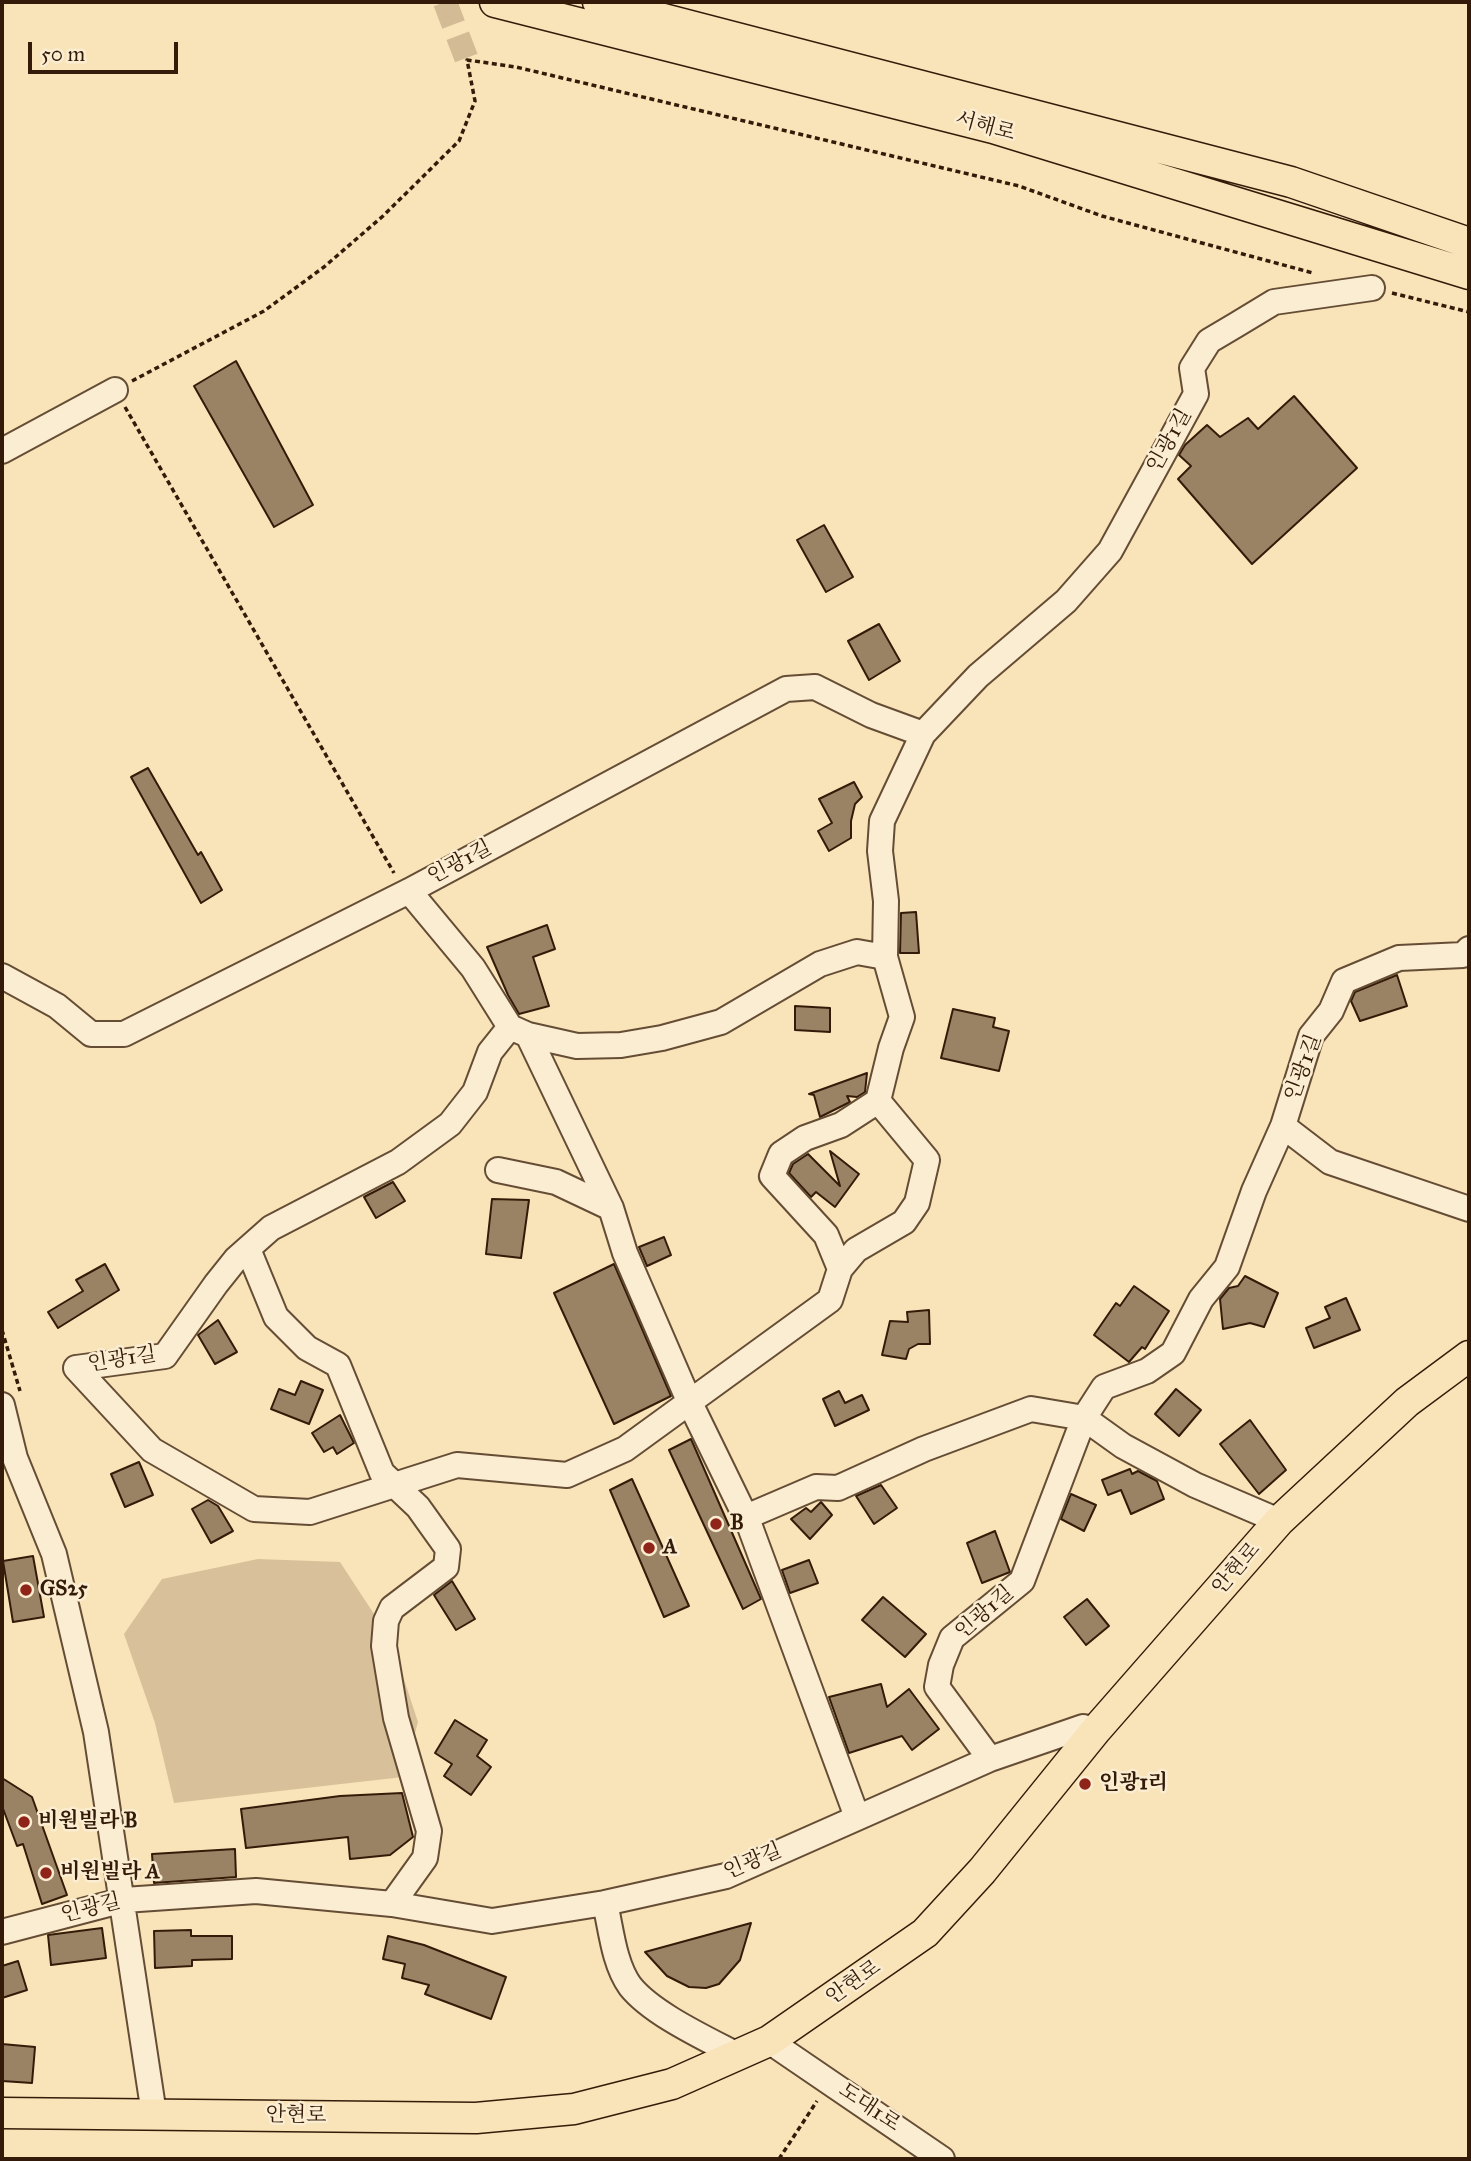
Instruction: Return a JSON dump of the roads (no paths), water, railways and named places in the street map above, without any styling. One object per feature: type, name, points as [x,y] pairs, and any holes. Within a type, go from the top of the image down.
[{"type":"main road","name":"서해로","points":[[495,2],[993,128],[1469,274]]},
{"type":"main road","name":"서해로","points":[[598,2],[1291,182],[1469,243]]},
{"type":"main road","name":"안현로","points":[[2,2113],[476,2118],[574,2109],[672,2084],[769,2041],[925,1933],[990,1862],[1096,1730],[1279,1521],[1407,1402],[1469,1356]]},
{"type":"street","name":"인광1길","points":[[878,1101],[902,1017],[885,957],[886,901],[880,851],[882,821],[923,734],[978,677],[1066,601],[1110,551],[1196,394],[1192,368],[1209,341],[1274,302],[1372,288]]},
{"type":"street","points":[[2,450],[115,390]]},
{"type":"street","name":"인광1길","points":[[2,976],[57,1006],[91,1034],[124,1034],[409,891],[786,689],[815,687],[871,715],[923,734]]},
{"type":"street","points":[[409,891],[473,968],[519,1031],[611,1208],[625,1253],[689,1402],[746,1517],[857,1817]]},
{"type":"street","name":"인광1길","points":[[990,1759],[937,1687],[941,1665],[952,1638],[1022,1581],[1084,1418],[1104,1387],[1146,1371],[1173,1353],[1201,1299],[1227,1267],[1254,1191],[1283,1126],[1311,1036],[1331,1011],[1344,981],[1399,958],[1463,955],[1469,949]]},
{"type":"street","points":[[519,1031],[577,1046],[621,1045],[662,1038],[721,1021],[820,964],[857,952],[885,957]]},
{"type":"street","name":"인광1길","points":[[393,1486],[310,1512],[254,1508],[152,1450],[76,1368],[164,1356],[216,1284],[248,1249],[271,1228],[398,1162],[450,1124],[475,1091],[490,1052],[519,1031]]},
{"type":"street","points":[[393,1486],[457,1465],[567,1475],[625,1449],[830,1300],[840,1269],[856,1250],[904,1222],[917,1203],[927,1160],[878,1101],[841,1125],[805,1138],[781,1154],[772,1176],[826,1235],[840,1269]]},
{"type":"street","name":"인광1길","points":[[1283,1126],[1330,1162],[1469,1209]]},
{"type":"street","points":[[498,1170],[556,1182],[611,1208]]},
{"type":"street","points":[[248,1249],[276,1317],[307,1348],[338,1365],[382,1473],[418,1507],[448,1549],[446,1567],[393,1608],[386,1621],[384,1646],[396,1718],[429,1831],[425,1857],[392,1904]]},
{"type":"street","points":[[2,1405],[15,1458],[54,1554],[96,1732],[124,1900],[154,2114]]},
{"type":"street","points":[[746,1517],[816,1487],[838,1488],[924,1449],[1031,1409],[1084,1418],[1123,1446],[1195,1485],[1279,1521]]},
{"type":"street","name":"인광길","points":[[2,1932],[124,1900],[256,1891],[392,1904],[492,1921],[605,1903],[726,1876],[990,1759],[1083,1727],[1096,1730]]},
{"type":"street","points":[[605,1903],[618,1958],[630,1986],[656,2008],[739,2056]]},
{"type":"street","name":"도대1로","points":[[769,2041],[942,2159]]},
{"type":"tunnel","points":[[445,2],[467,60]]},
{"type":"place","name":"B","points":[[716,1524]]},
{"type":"place","name":"A","points":[[649,1548]]},
{"type":"place","name":"GS25","points":[[26,1590]]},
{"type":"place","name":"인광1리","points":[[1085,1784]]},
{"type":"place","name":"비원빌라 B","points":[[24,1822]]},
{"type":"place","name":"비원빌라 A","points":[[46,1873]]}]
